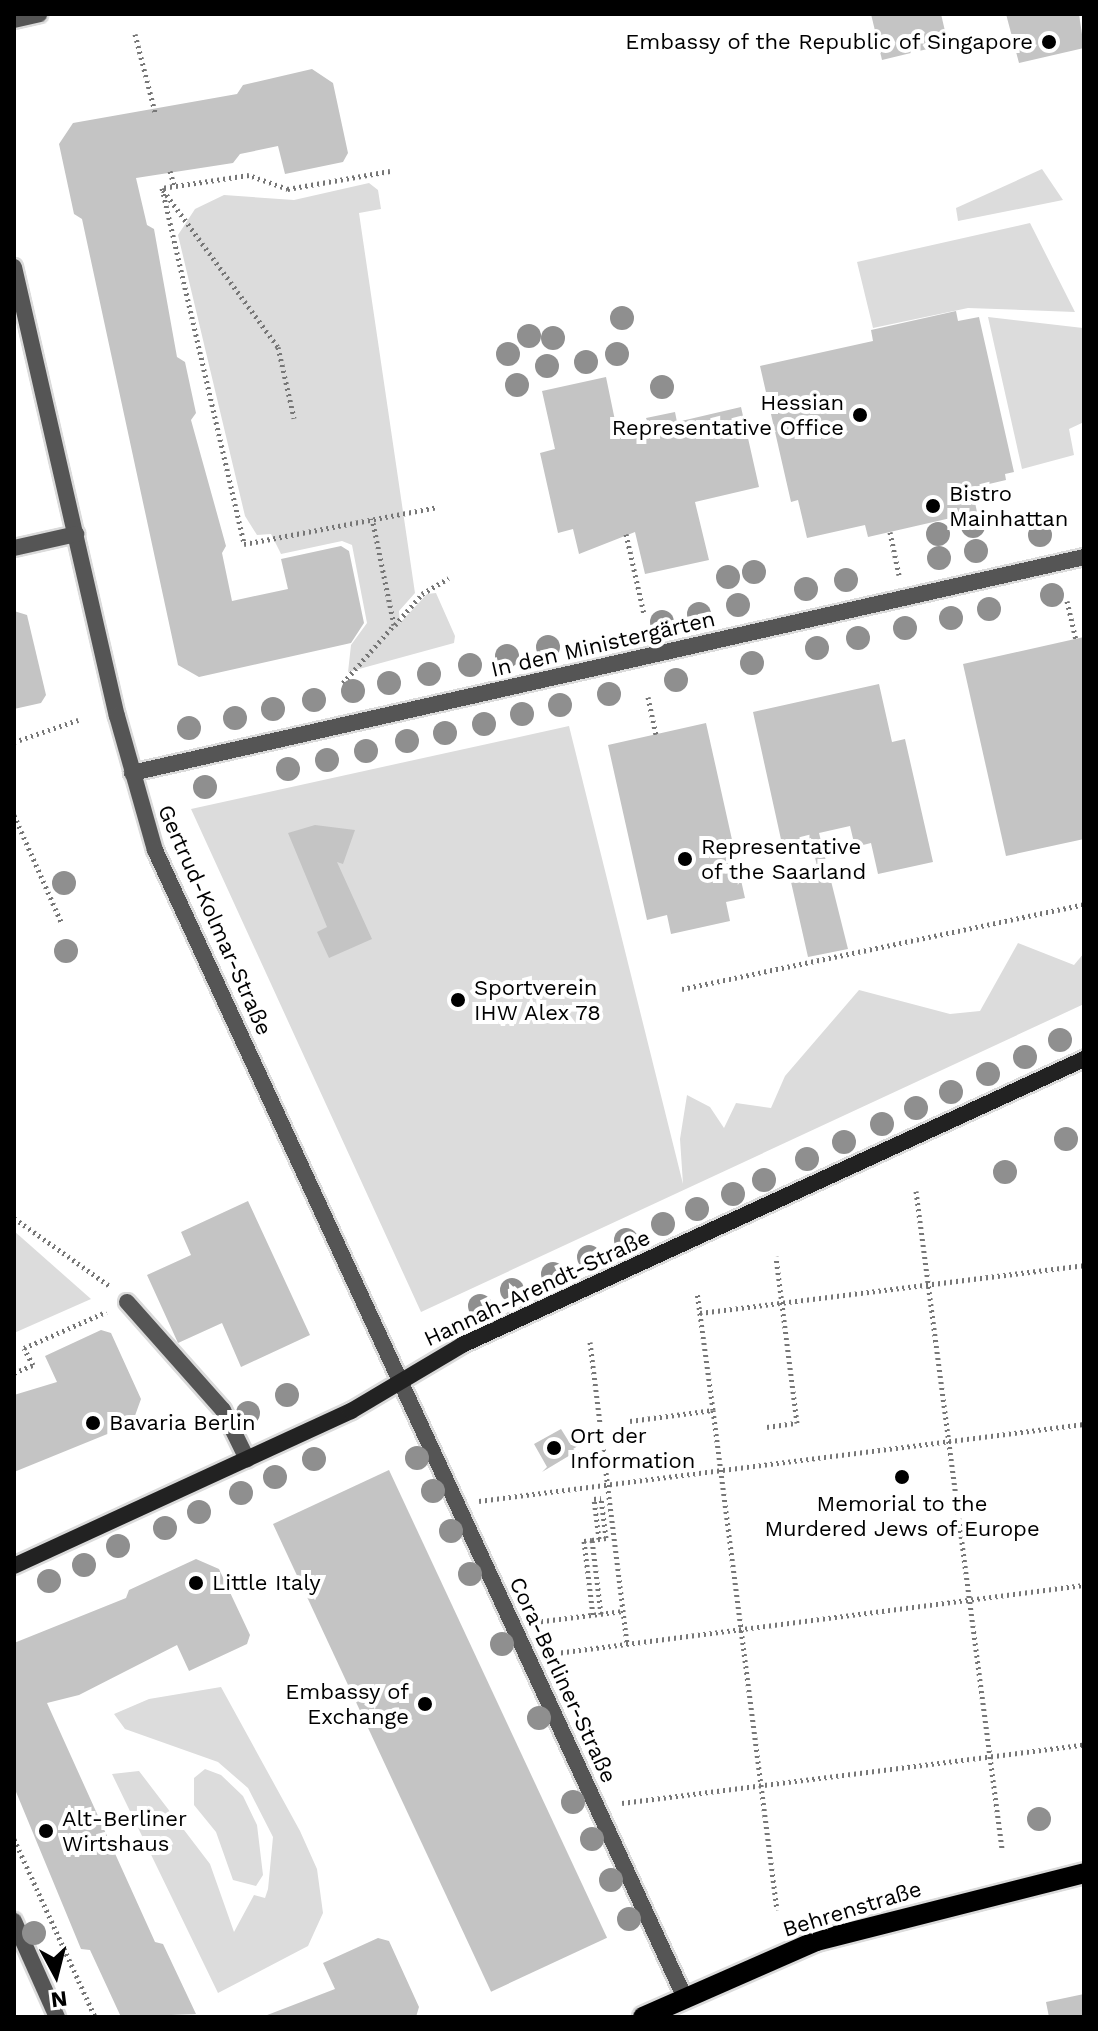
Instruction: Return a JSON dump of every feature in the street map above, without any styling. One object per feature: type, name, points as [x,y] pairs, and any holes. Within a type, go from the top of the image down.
[{"type":"main road","name":"Behrenstraße","points":[[643,2017],[816,1941],[1084,1873]]},
{"type":"street","points":[[14,20],[39,14]]},
{"type":"street","name":"Gertrud-Kolmar-Straße","points":[[14,267],[132,773],[155,850],[401,1380]]},
{"type":"street","points":[[14,548],[76,534]]},
{"type":"street","name":"In den Ministergärten","points":[[132,773],[1084,557]]},
{"type":"street","name":"Hannah-Arendt-Straße","points":[[14,1566],[247,1459],[462,1345],[1084,1059]]},
{"type":"street","points":[[127,1302],[223,1410],[247,1459]]},
{"type":"street","name":"Cora-Berliner-Straße","points":[[401,1380],[685,1998]]},
{"type":"street","points":[[14,1921],[57,2017]]},
{"type":"path","points":[[135,34],[155,112]]},
{"type":"path","points":[[170,171],[174,185]]},
{"type":"path","points":[[162,188],[249,175],[288,189],[390,171]]},
{"type":"path","points":[[162,188],[278,347],[294,418]]},
{"type":"path","points":[[162,188],[244,544],[438,507]]},
{"type":"path","points":[[372,518],[394,625]]},
{"type":"path","points":[[890,532],[905,599]]},
{"type":"path","points":[[626,534],[644,614]]},
{"type":"path","points":[[343,683],[422,594],[449,578]]},
{"type":"path","points":[[1067,601],[1076,639]]},
{"type":"path","points":[[648,697],[656,734]]},
{"type":"path","points":[[14,740],[78,720]]},
{"type":"path","points":[[14,815],[62,924]]},
{"type":"path","points":[[682,989],[1084,904]]},
{"type":"path","points":[[916,1191],[1002,1849]]},
{"type":"path","points":[[14,1218],[127,1302],[24,1348],[33,1365],[14,1373]]},
{"type":"path","points":[[767,1427],[797,1423],[776,1256]]},
{"type":"path","points":[[700,1313],[1084,1265]]},
{"type":"path","points":[[697,1292],[777,1910]]},
{"type":"path","points":[[590,1342],[627,1643]]},
{"type":"path","points":[[630,1421],[711,1411]]},
{"type":"path","points":[[458,1504],[1084,1424]]},
{"type":"path","points":[[593,1615],[584,1541],[606,1538],[602,1500]]},
{"type":"path","points":[[595,1539],[601,1614]]},
{"type":"path","points":[[528,1657],[1084,1585]]},
{"type":"path","points":[[514,1625],[623,1611]]},
{"type":"path","points":[[597,1807],[1084,1745]]},
{"type":"path","points":[[14,1839],[95,2017]]},
{"type":"shaded area","points":[[1042,169],[1063,200],[958,221],[956,208]]},
{"type":"shaded area","points":[[369,183],[378,190],[381,209],[359,213],[415,593],[399,611],[400,623],[427,594],[436,593],[455,636],[454,643],[348,672],[351,645],[367,623],[352,545],[342,541],[281,554],[271,534],[257,535],[245,516],[178,235],[195,209],[224,195],[294,200]]},
{"type":"shaded area","points":[[1030,223],[1075,312],[968,308],[873,328],[857,262]]},
{"type":"shaded area","points":[[988,317],[1083,328],[1084,422],[1069,429],[1074,455],[1022,469]]},
{"type":"shaded area","name":"Sportverein IHW Alex 78","points":[[569,726],[683,1184],[680,1139],[687,1095],[710,1107],[724,1128],[736,1103],[771,1108],[785,1076],[859,990],[950,1014],[980,1011],[1018,943],[1074,965],[1084,953],[1084,1004],[421,1312],[191,809]]},
{"type":"shaded area","points":[[14,1231],[91,1299],[14,1333]]},
{"type":"shaded area","points":[[221,1687],[300,1831],[317,1869],[323,1913],[308,1946],[218,1993],[112,1774],[139,1771],[210,1864],[234,1932],[254,1895],[265,1898],[268,1889],[273,1837],[248,1788],[218,1762],[125,1729],[114,1714],[149,1699]]},
{"type":"shaded area","points":[[205,1769],[221,1775],[243,1796],[257,1825],[263,1875],[256,1886],[233,1880],[216,1832],[194,1805],[194,1778]]},
{"type":"building","points":[[871,14],[941,14],[948,44],[882,60]]},
{"type":"building","name":"Embassy of the Republic of Singapore","points":[[1006,14],[1079,14],[1084,48],[1019,63]]},
{"type":"building","points":[[312,69],[333,83],[348,153],[343,162],[285,174],[278,146],[240,154],[233,163],[136,178],[147,225],[154,229],[177,357],[185,362],[196,413],[191,420],[226,546],[222,553],[232,601],[288,589],[281,559],[341,546],[349,551],[364,623],[351,643],[199,677],[178,665],[82,219],[74,214],[59,144],[73,123],[237,94],[243,85]]},
{"type":"building","points":[[956,311],[958,321],[979,317],[1014,472],[1005,474],[1006,480],[972,488],[977,512],[868,537],[865,525],[807,538],[798,500],[791,502],[760,366],[873,341],[871,330]]},
{"type":"building","points":[[606,377],[618,435],[649,428],[646,418],[675,412],[677,422],[741,407],[759,487],[695,502],[709,560],[645,574],[635,532],[579,554],[573,529],[558,533],[540,453],[555,449],[542,391]]},
{"type":"building","points":[[14,611],[27,615],[46,695],[41,703],[14,709]]},
{"type":"building","points":[[1084,637],[1084,839],[1006,856],[963,664]]},
{"type":"building","points":[[879,684],[892,742],[905,739],[933,862],[878,874],[871,843],[855,847],[850,826],[819,833],[848,949],[808,957],[791,882],[819,876],[811,838],[782,844],[753,712]]},
{"type":"building","name":"Representative of the Saarland","points":[[706,723],[745,898],[726,902],[730,921],[671,934],[667,915],[647,920],[608,745]]},
{"type":"building","points":[[315,825],[355,830],[343,864],[337,862],[372,939],[329,958],[317,932],[327,927],[288,833]]},
{"type":"building","points":[[248,1201],[310,1335],[241,1367],[222,1323],[178,1343],[147,1275],[191,1255],[181,1232]]},
{"type":"building","points":[[101,1330],[111,1333],[141,1399],[132,1424],[14,1472],[14,1395],[57,1382],[45,1356]]},
{"type":"building","name":"Ort der Information","points":[[561,1429],[571,1445],[583,1443],[573,1449],[585,1457],[572,1454],[542,1472],[547,1467],[534,1444]]},
{"type":"building","name":"Embassy of Exchange","points":[[389,1470],[607,1938],[491,1992],[273,1524]]},
{"type":"building","points":[[196,1559],[219,1569],[250,1635],[247,1644],[189,1671],[177,1645],[79,1695],[47,1703],[155,1942],[163,1944],[196,2014],[121,2017],[90,1950],[81,1949],[14,1787],[14,1643],[126,1598],[129,1590]]},
{"type":"building","points":[[378,1938],[389,1941],[419,2007],[416,2017],[262,2017],[335,1989],[323,1963]]},
{"type":"building","points":[[1084,1994],[1084,2017],[1049,2017],[1046,2002]]},
{"type":"place","name":"Embassy of the Republic of Singapore","points":[[1049,42]]},
{"type":"place","name":"Hessian Representative Office","points":[[860,415]]},
{"type":"place","name":"Bistro Mainhattan","points":[[933,506]]},
{"type":"place","name":"Representative of the Saarland","points":[[685,859]]},
{"type":"place","name":"Sportverein IHW Alex 78","points":[[458,1000]]},
{"type":"place","name":"Bavaria Berlin","points":[[93,1423]]},
{"type":"place","name":"Ort der Information","points":[[554,1448]]},
{"type":"place","name":"Memorial to the Murdered Jews of Europe","points":[[902,1477]]},
{"type":"place","name":"Little Italy","points":[[196,1583]]},
{"type":"place","name":"Embassy of Exchange","points":[[425,1704]]},
{"type":"place","name":"Alt-Berliner Wirtshaus","points":[[46,1831]]}]
